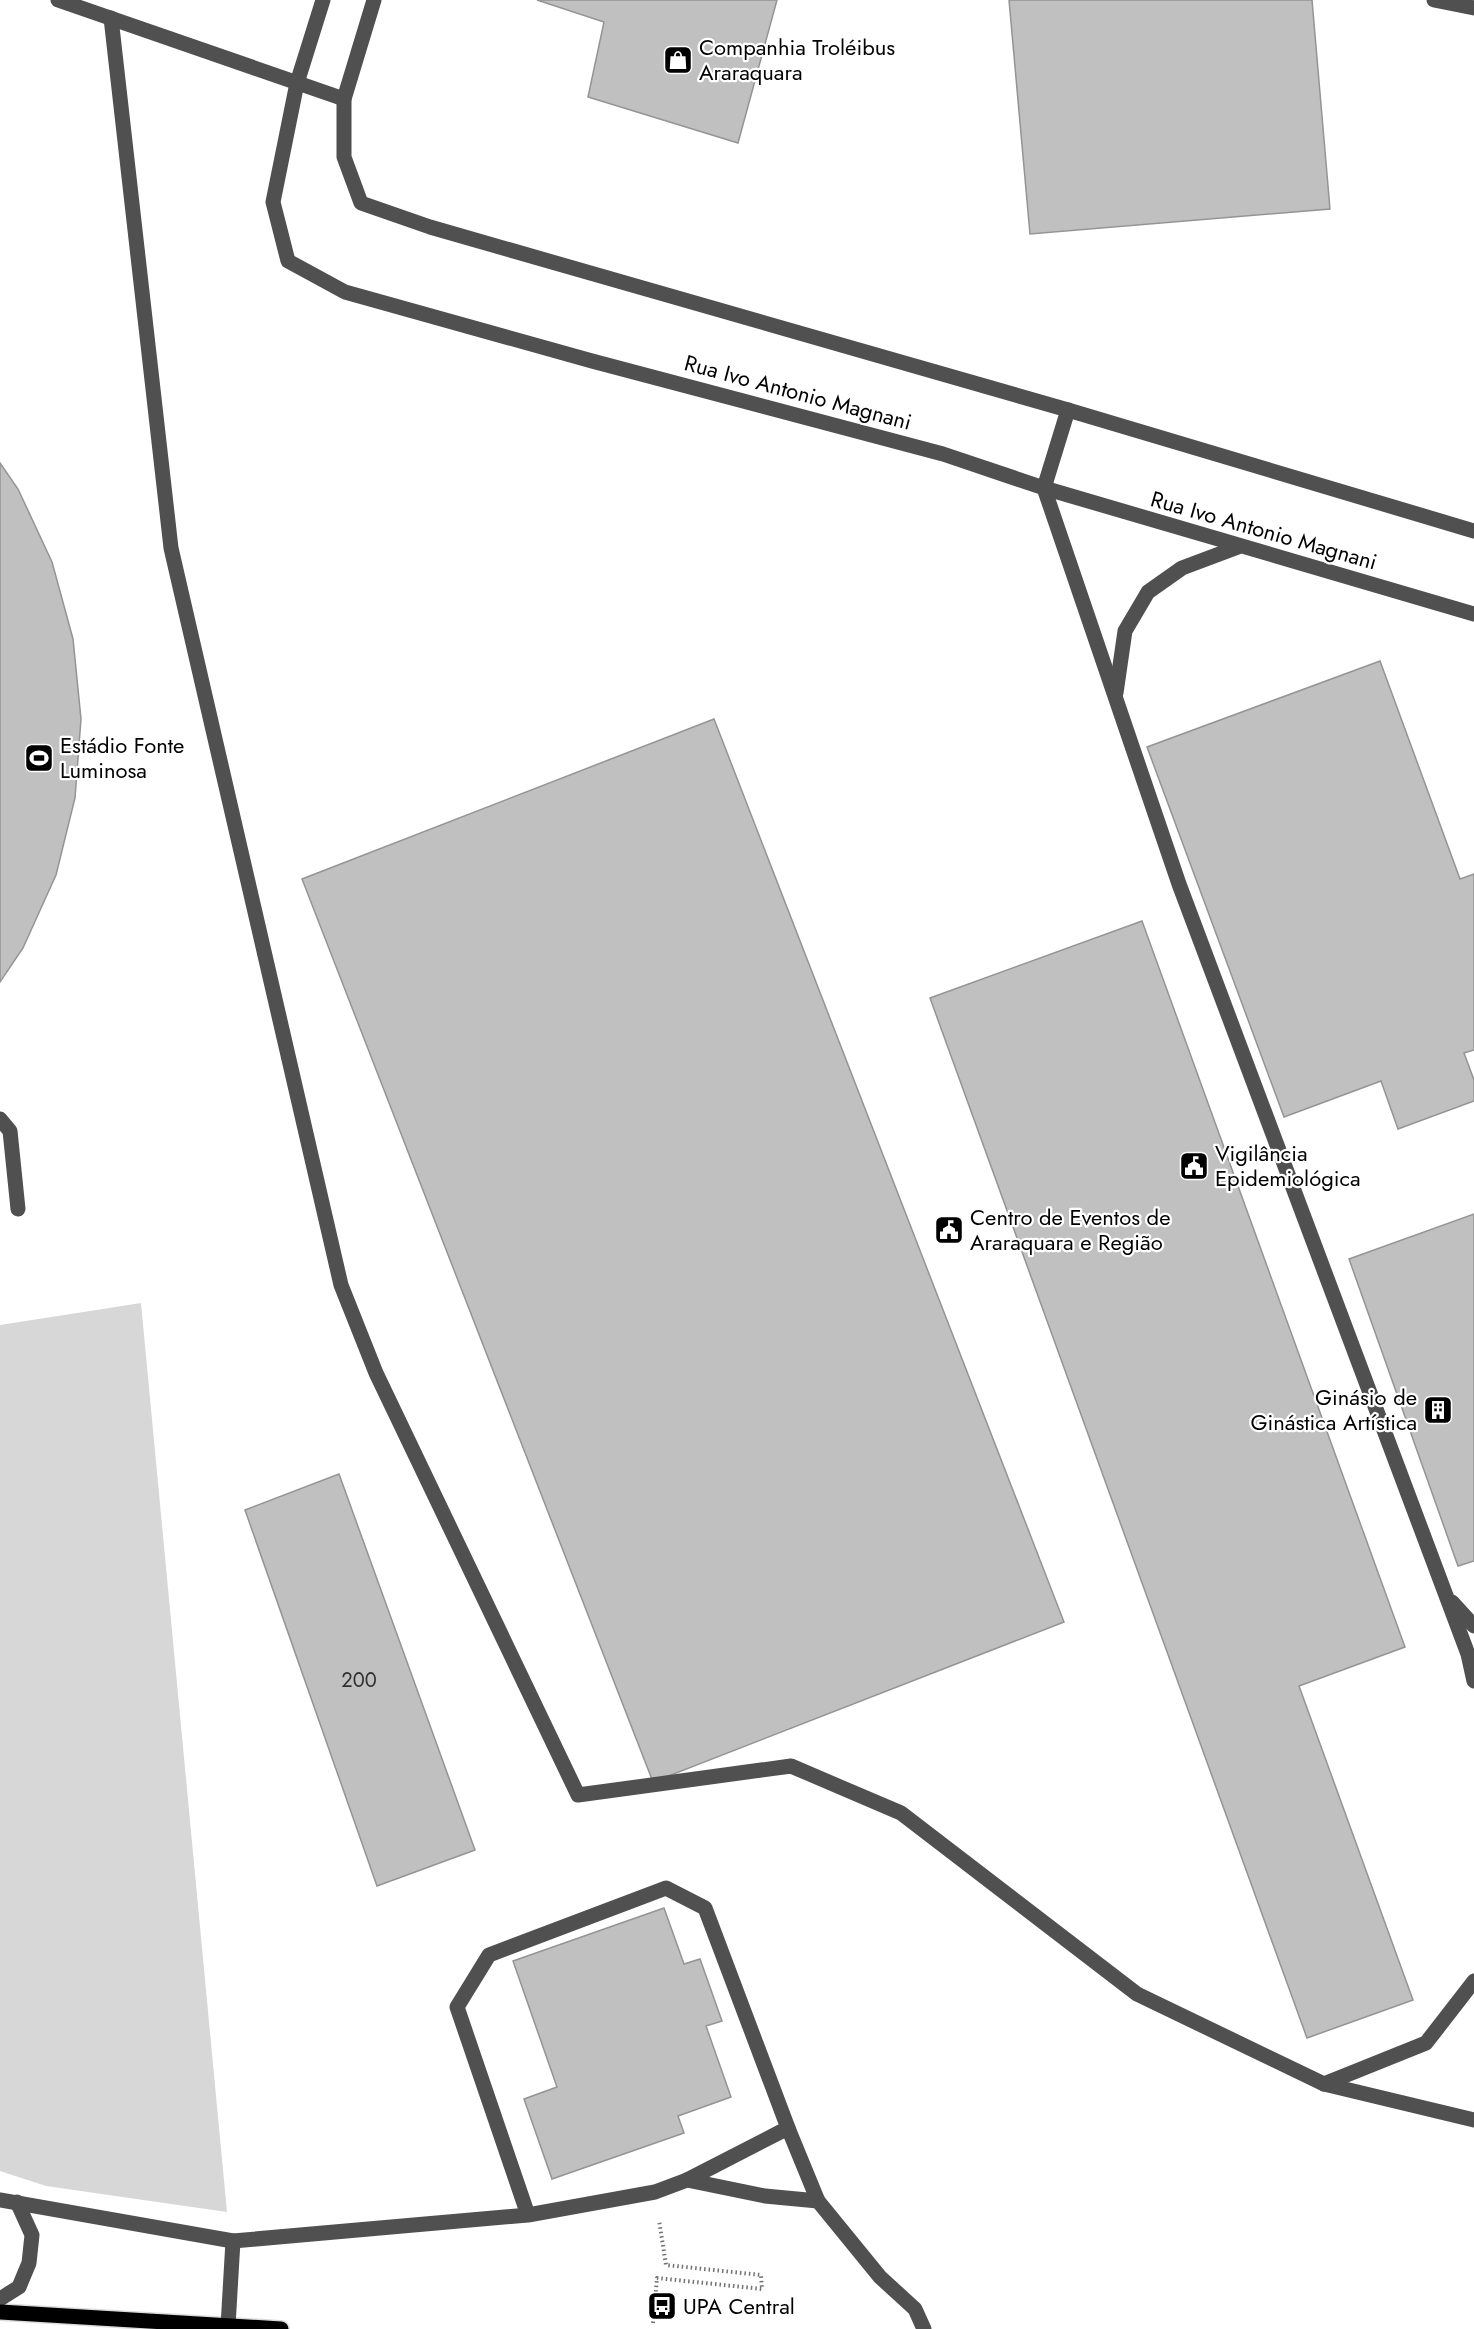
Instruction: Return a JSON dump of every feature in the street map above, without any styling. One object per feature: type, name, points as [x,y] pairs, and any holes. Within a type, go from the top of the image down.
[{"type":"main road","points":[[0,2312],[281,2329]]},
{"type":"street","points":[[58,0],[344,99]]},
{"type":"street","name":"Rua Ivo Antonio Magnani","points":[[323,0],[297,83],[273,202],[288,261],[345,292],[592,361],[943,454],[1044,488],[1238,547],[1474,614]]},
{"type":"street","points":[[374,0],[344,99],[344,157],[361,202],[430,227],[1068,410],[1474,531]]},
{"type":"street","points":[[1434,0],[1474,8]]},
{"type":"street","points":[[111,18],[171,548],[341,1285],[376,1373],[578,1795],[791,1766],[901,1813],[1137,1994],[1324,2084],[1474,2120]]},
{"type":"street","points":[[1068,410],[1044,488],[1179,884],[1468,1654],[1474,1681]]},
{"type":"street","points":[[1115,696],[1125,631],[1148,592],[1182,567],[1238,547]]},
{"type":"street","points":[[0,1119],[10,1131],[18,1209]]},
{"type":"street","points":[[1446,1596],[1474,1626]]},
{"type":"street","points":[[528,2215],[457,2007],[489,1955],[666,1888],[705,1908],[818,2201],[880,2277],[915,2309],[924,2329]]},
{"type":"street","points":[[1324,2084],[1426,2043],[1474,1982]]},
{"type":"street","points":[[0,2200],[233,2241],[528,2215],[655,2192],[687,2180],[788,2128]]},
{"type":"street","points":[[687,2180],[765,2196],[818,2201]]},
{"type":"street","points":[[0,2299],[19,2287],[29,2263],[32,2235],[17,2202]]},
{"type":"street","points":[[228,2326],[233,2241]]},
{"type":"path","points":[[653,2323],[657,2278],[762,2289],[761,2275],[666,2265],[655,2192]]},
{"type":"shaded area","points":[[141,1303],[227,2212],[46,2186],[0,2171],[0,1325]]},
{"type":"building","name":"Companhia Troléibus Araraquara","points":[[537,0],[777,0],[738,143],[588,97],[604,22]]},
{"type":"building","points":[[1009,0],[1312,0],[1330,209],[1030,234]]},
{"type":"building","name":"Estádio Fonte Luminosa","points":[[0,463],[18,489],[52,562],[73,639],[81,719],[75,798],[56,875],[23,948],[0,982]]},
{"type":"building","points":[[1380,661],[1460,879],[1474,874],[1474,1050],[1464,1053],[1474,1080],[1474,1101],[1398,1129],[1381,1081],[1284,1117],[1147,747]]},
{"type":"building","points":[[714,719],[1064,1622],[653,1782],[302,879]]},
{"type":"building","points":[[1142,921],[1405,1647],[1299,1686],[1413,2000],[1307,2038],[930,998]]},
{"type":"building","name":"Ginásio de Ginástica Artística","points":[[1474,1214],[1474,1561],[1458,1566],[1349,1259]]},
{"type":"building","points":[[339,1474],[475,1850],[377,1886],[245,1510]]},
{"type":"building","points":[[664,1908],[684,1964],[700,1959],[722,2021],[706,2026],[731,2097],[678,2116],[684,2133],[552,2179],[524,2099],[557,2087],[513,1961]]},
{"type":"place","name":"Companhia Troléibus Araraquara","points":[[678,60]]},
{"type":"place","name":"Estádio Fonte Luminosa","points":[[39,758]]},
{"type":"place","name":"Vigilância Epidemiológica","points":[[1194,1166]]},
{"type":"place","name":"Centro de Eventos de Araraquara e Região","points":[[949,1230]]},
{"type":"place","name":"Ginásio de Ginástica Artística","points":[[1438,1410]]},
{"type":"place","name":"UPA Central","points":[[662,2306]]}]
